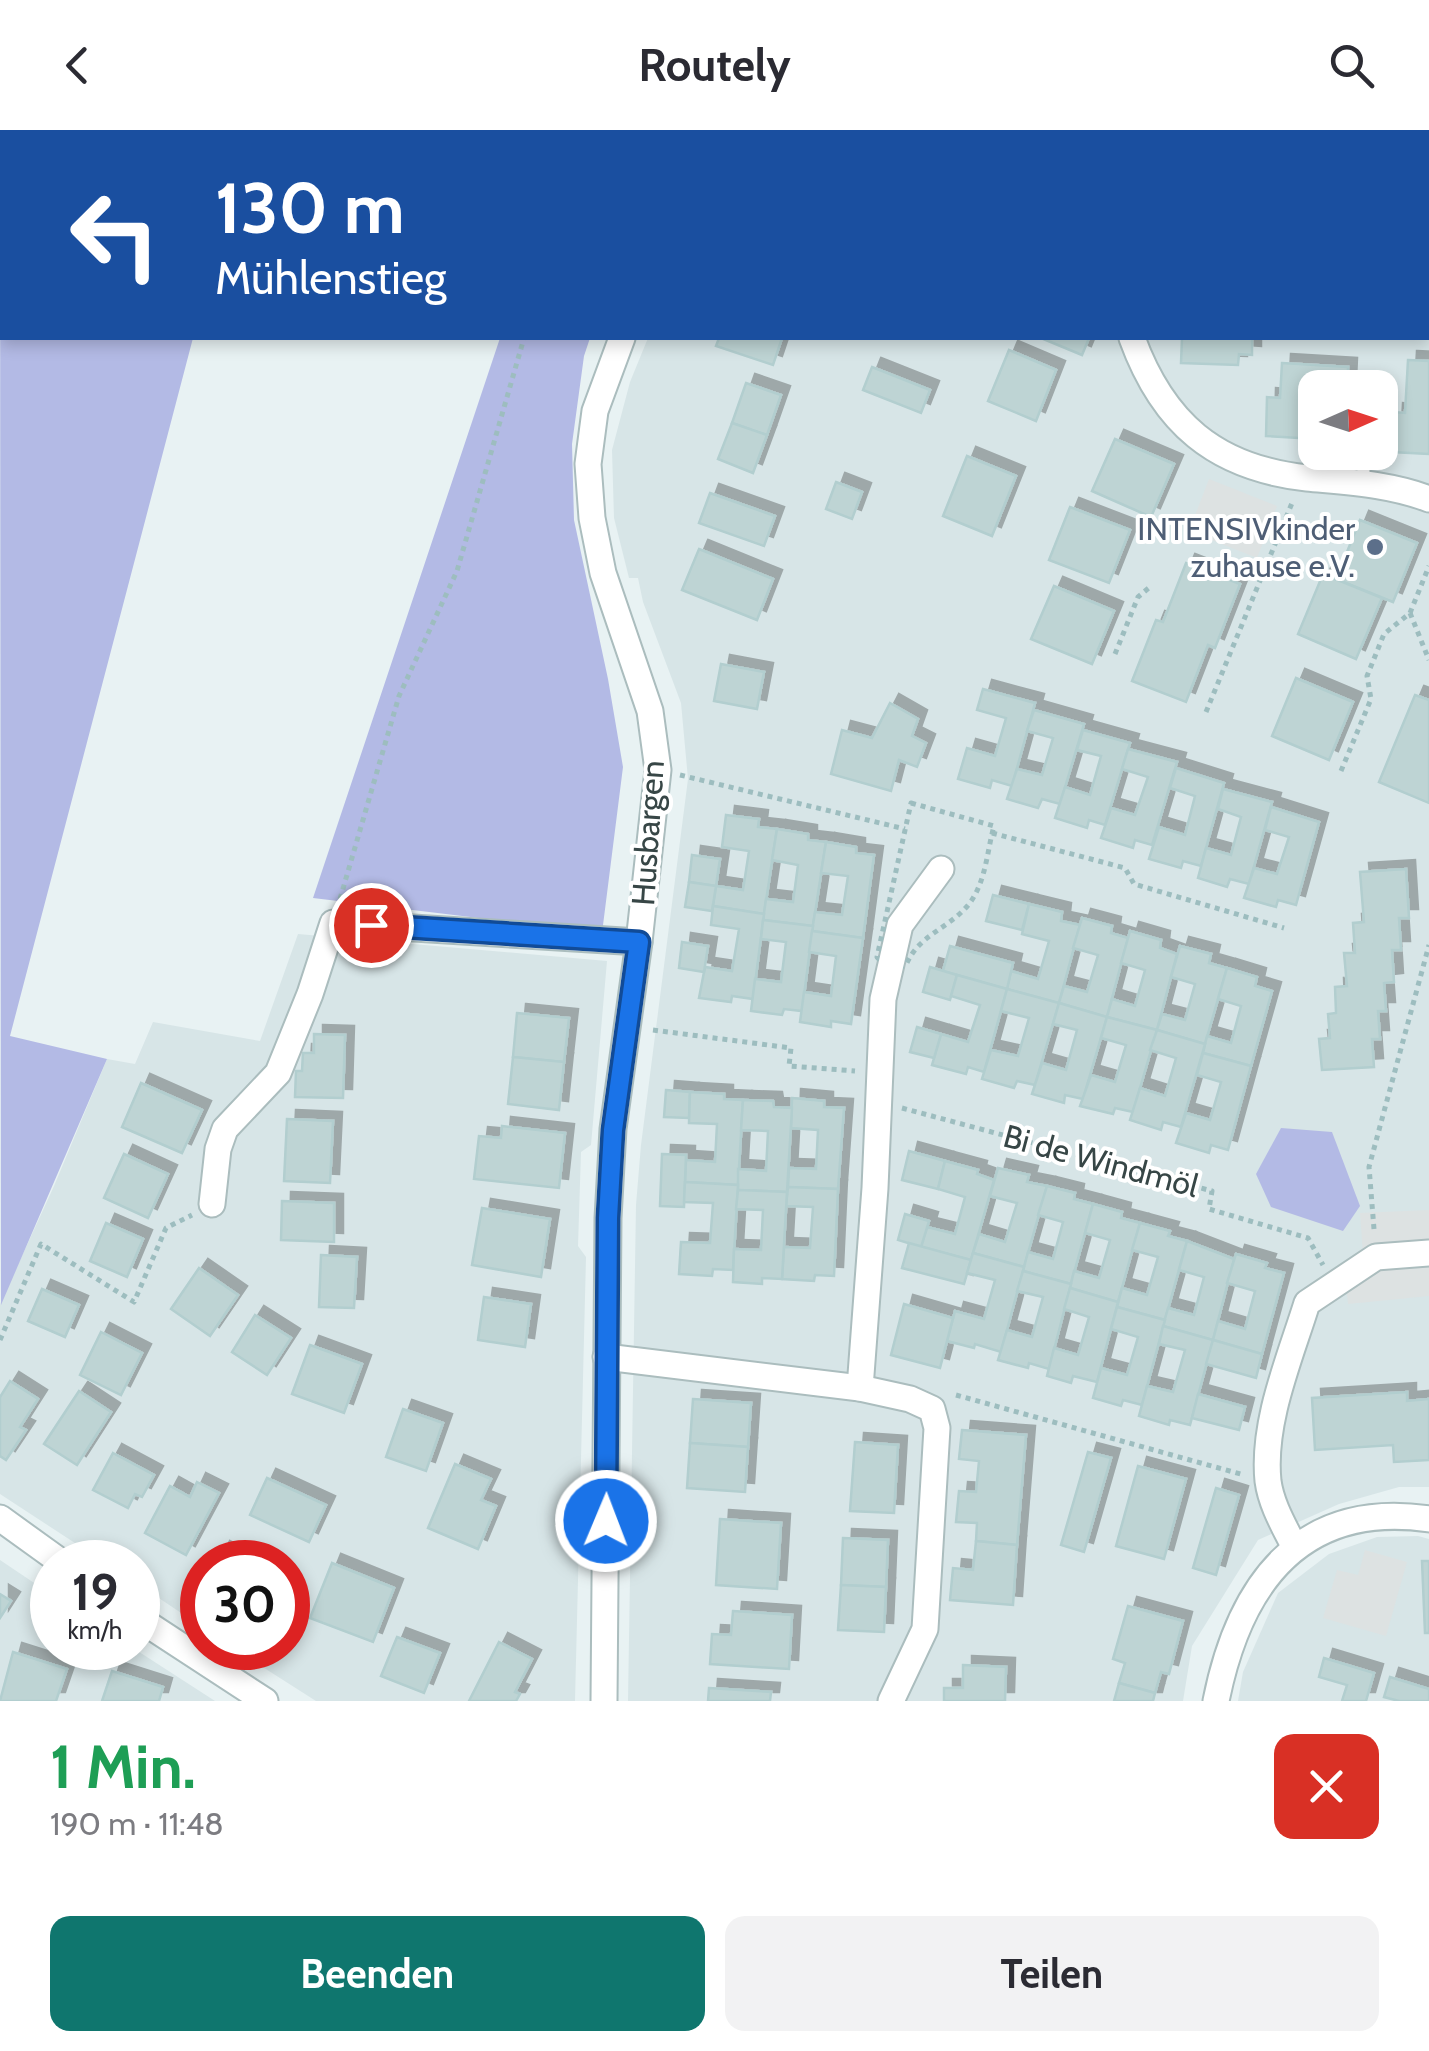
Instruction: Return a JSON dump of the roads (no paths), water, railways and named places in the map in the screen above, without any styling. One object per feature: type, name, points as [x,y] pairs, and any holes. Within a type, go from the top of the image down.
[{"type":"street","name":"Husbargen","points":[[604,1701],[606,1357],[613,1130],[658,770],[650,711],[603,573],[592,518],[588,464],[595,411],[621,340]]},
{"type":"street","points":[[1133,340],[1146,376],[1174,416],[1210,447],[1253,468],[1302,478],[1363,483],[1429,500]]},
{"type":"street","points":[[860,1388],[883,1000],[900,925],[941,870]]},
{"type":"street","points":[[212,1204],[218,1149],[225,1129],[278,1074],[333,923],[639,942]]},
{"type":"street","points":[[1294,1546],[1276,1510],[1268,1482],[1268,1445],[1307,1303],[1376,1258],[1429,1254]]},
{"type":"street","points":[[606,1357],[860,1388],[910,1398],[932,1409],[938,1428],[925,1628],[892,1701]]},
{"type":"street","points":[[0,1518],[30,1540]]},
{"type":"street","points":[[1216,1701],[1234,1633],[1249,1602],[1294,1546],[1367,1518],[1429,1519]]},
{"type":"street","points":[[160,1632],[265,1701]]},
{"type":"lane","points":[[1363,470],[1363,483]]},
{"type":"place","name":"INTENSIVkinder zuhause e.V.","points":[[1375,547]]}]
